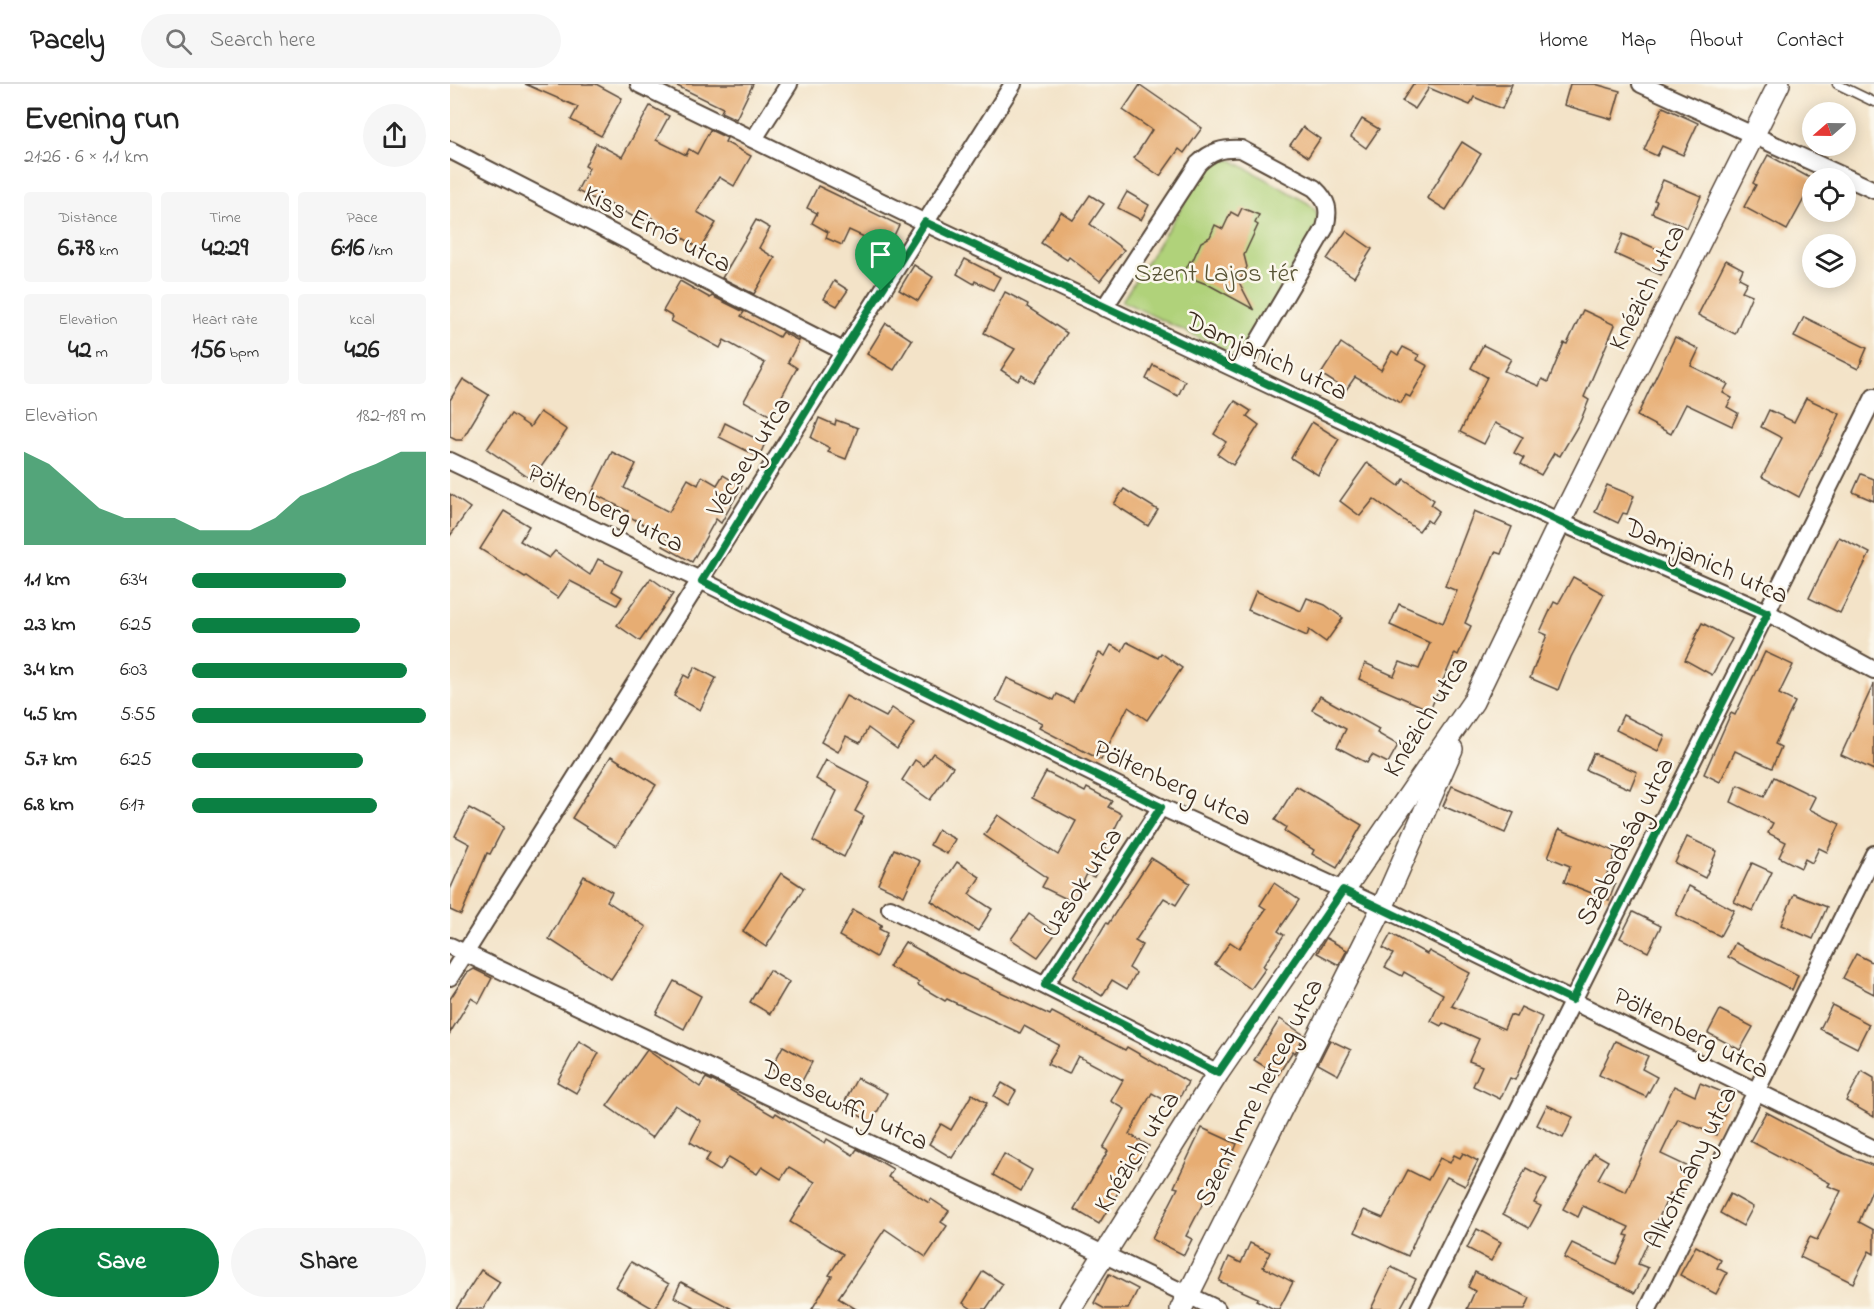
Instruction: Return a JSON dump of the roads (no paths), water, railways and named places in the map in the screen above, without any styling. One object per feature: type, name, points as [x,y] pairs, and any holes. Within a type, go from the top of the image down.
[{"type":"street","name":"Damjanich utca","points":[[639,84],[1104,308],[1241,370],[1560,522],[1768,613],[1874,670]]},
{"type":"street","points":[[754,139],[789,84]]},
{"type":"street","name":"Vécsey utca","points":[[450,977],[458,950],[702,581],[843,351],[1013,84]]},
{"type":"street","points":[[1641,84],[1874,190]]},
{"type":"street","name":"Knézich utca","points":[[1070,1309],[1218,1073],[1473,702],[1560,522],[1779,84]]},
{"type":"street","points":[[1104,308],[1198,164],[1206,156],[1218,151],[1229,148],[1241,149],[1314,188],[1323,196],[1328,205],[1325,228],[1241,370]]},
{"type":"street","name":"Kiss Ernő utca","points":[[450,150],[843,351]]},
{"type":"street","name":"Szabadság utca","points":[[1419,1309],[1874,397]]},
{"type":"street","name":"Pöltenberg utca","points":[[450,461],[702,581],[1161,807],[1382,908],[1874,1149]]},
{"type":"street","name":"Szent Imre herceg utca","points":[[1185,1302],[1382,908],[1473,702]]},
{"type":"street","name":"Uzsok utca","points":[[1045,985],[1161,807]]},
{"type":"street","name":"Alkotmány utca","points":[[1648,1309],[1874,854]]},
{"type":"street","points":[[890,908],[1218,1073]]},
{"type":"street","name":"Dessewffy utca","points":[[458,950],[1105,1256],[1185,1302],[1217,1309]]},
{"type":"lane","points":[[1837,84],[1874,102]]},
{"type":"park label","name":"Szent Lajos tér","points":[[1216,272]]}]
